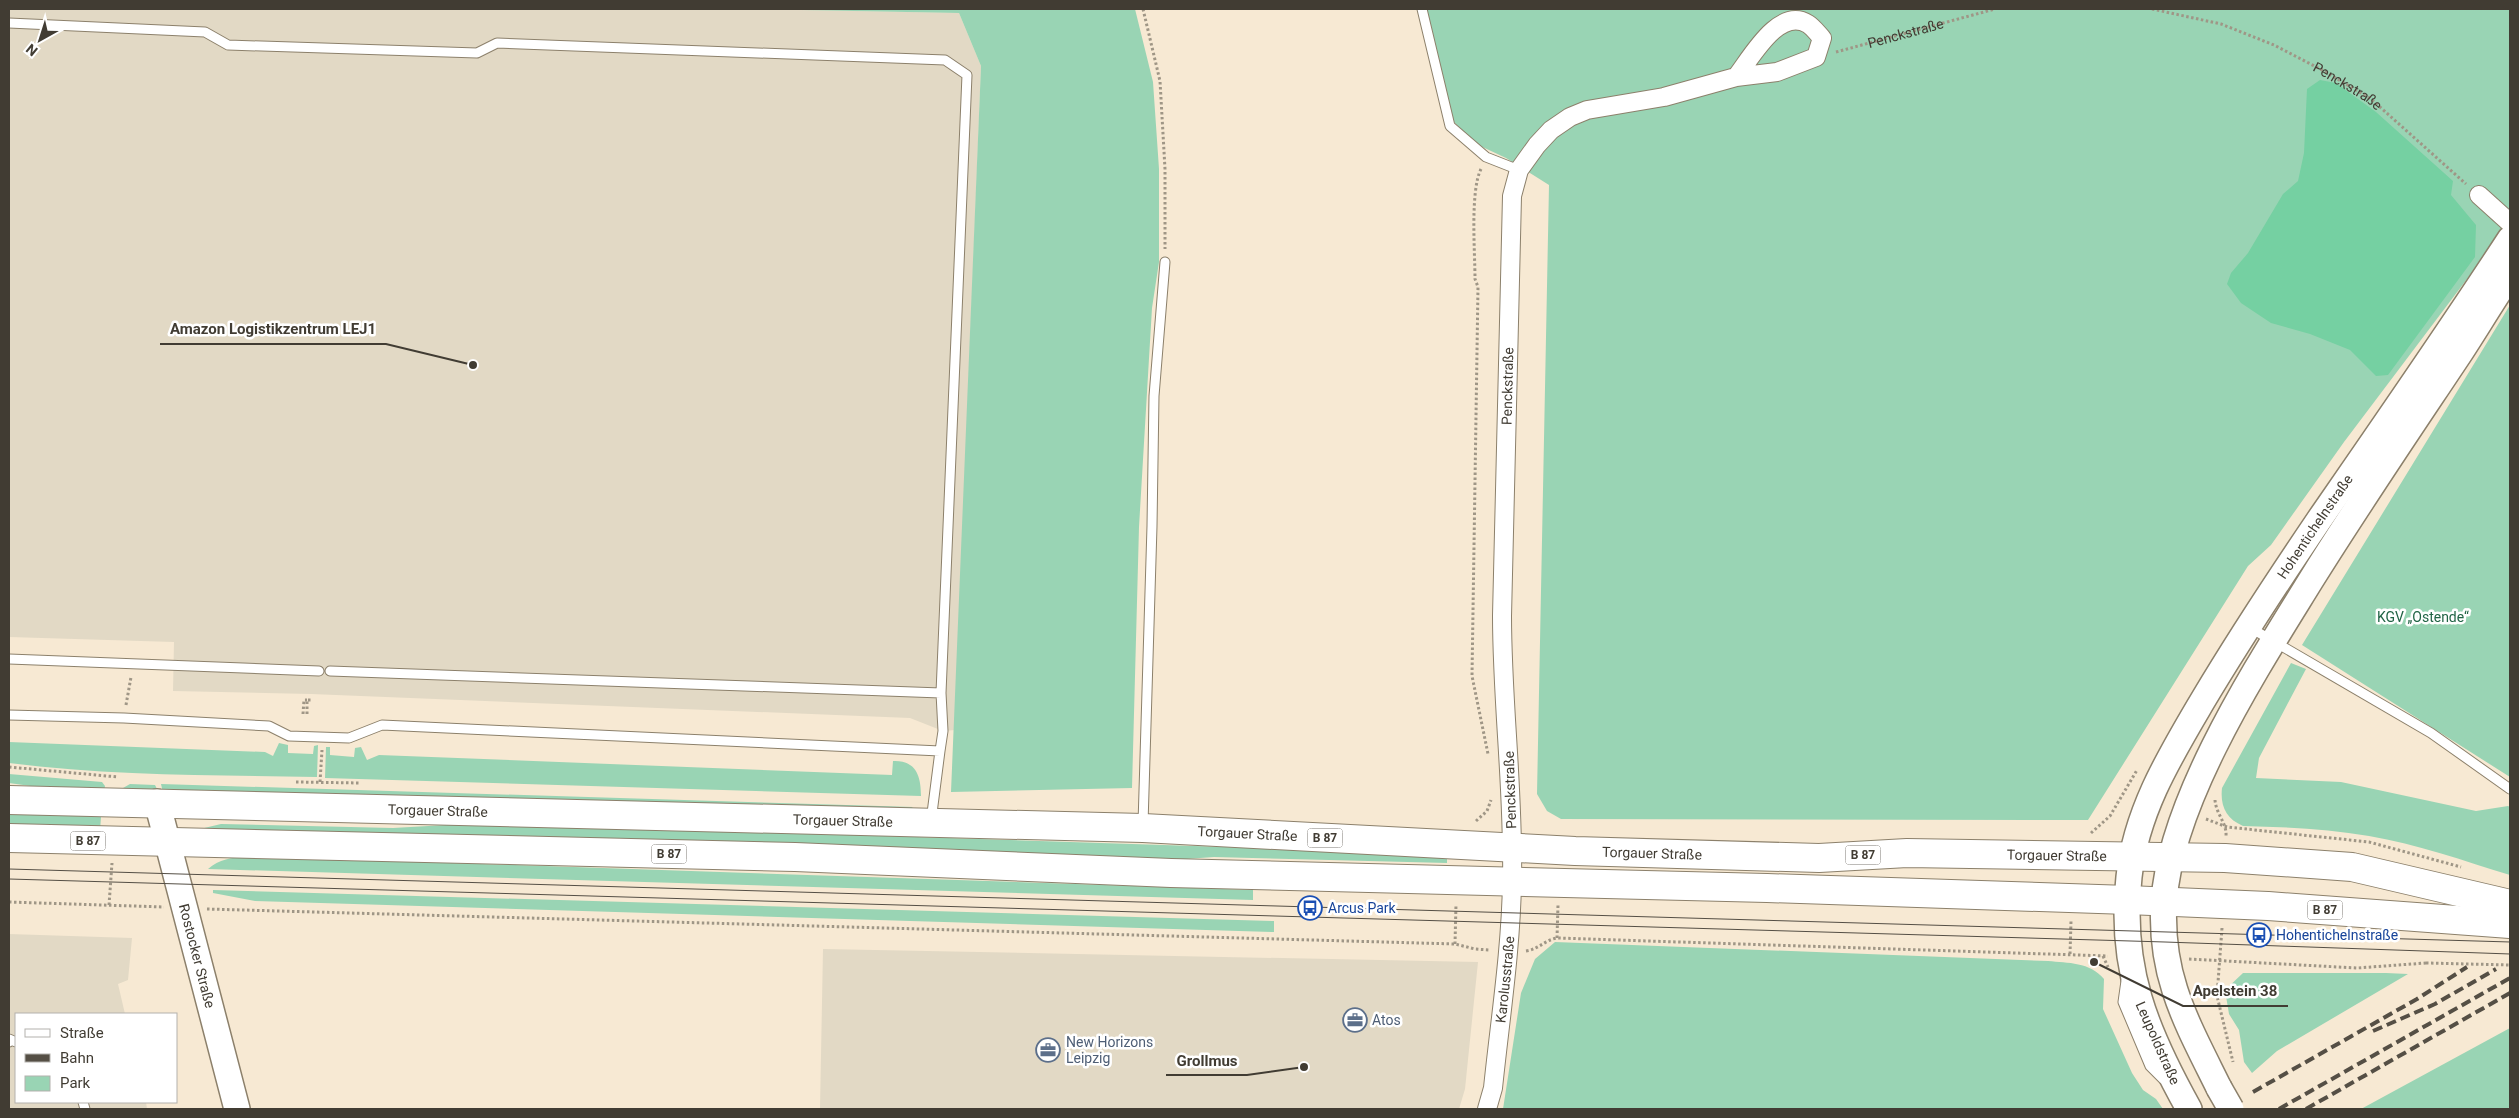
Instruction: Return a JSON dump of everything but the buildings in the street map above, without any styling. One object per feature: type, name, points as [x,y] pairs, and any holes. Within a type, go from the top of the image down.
[{"type":"main road","name":"Hohentichelnstraße","points":[[2132,855],[2142,816],[2156,784],[2188,726],[2248,626],[2510,239]]},
{"type":"main road","name":"Hohentichelnstraße","points":[[2164,902],[2171,857],[2199,781],[2273,641],[2363,496],[2510,275]]},
{"type":"main road","name":"Torgauer Straße","points":[[9,800],[158,802],[429,811],[1143,828],[1512,848],[1819,858],[1906,853],[2132,855],[2225,858],[2352,868],[2510,904]]},
{"type":"main road","name":"Rostocker Straße","points":[[158,802],[183,908],[237,1109]]},
{"type":"main road","name":"B 87","points":[[9,838],[795,857],[1171,873],[2128,900],[2313,909],[2498,924]]},
{"type":"main road","name":"Leupoldstraße","points":[[2132,855],[2128,900],[2129,956],[2138,1001],[2148,1028],[2186,1104]]},
{"type":"main road","points":[[2164,902],[2165,942],[2170,979],[2184,1020],[2231,1109]]},
{"type":"street","points":[[1736,77],[1776,26],[1792,20],[1808,23],[1822,38],[1816,57]]},
{"type":"street","name":"Penckstraße","points":[[1512,848],[1510,771],[1502,659],[1502,616],[1510,222],[1512,196],[1519,170],[1537,145],[1551,130],[1587,110],[1664,97],[1736,77],[1777,72],[1816,57]]},
{"type":"street","points":[[2478,195],[2510,223]]},
{"type":"street","name":"Karolusstraße","points":[[1487,1109],[1493,1088],[1512,882],[1512,848]]},
{"type":"lane","points":[[1422,9],[1450,126],[1486,157],[1519,170]]},
{"type":"lane","points":[[9,24],[205,32],[228,45],[478,53],[497,43],[945,60],[967,75],[942,692],[943,731],[931,822]]},
{"type":"lane","points":[[1143,828],[1154,396],[1164,262]]},
{"type":"lane","points":[[2248,626],[2431,733],[2510,789]]},
{"type":"lane","points":[[9,659],[319,671]]},
{"type":"lane","points":[[330,671],[942,692]]},
{"type":"lane","points":[[9,715],[124,718],[269,726],[289,736],[350,738],[382,725],[940,751]]},
{"type":"path","points":[[1143,9],[1160,81],[1164,169],[1164,262]]},
{"type":"path","name":"Penckstraße","points":[[1816,57],[1995,9]]},
{"type":"path","name":"Penckstraße","points":[[2152,9],[2222,24],[2274,45],[2324,71],[2371,100],[2478,195]]},
{"type":"path","points":[[1486,157],[1476,177],[1475,279],[1478,287],[1472,676],[1488,757]]},
{"type":"path","points":[[124,718],[134,664]]},
{"type":"path","points":[[305,714],[309,700]]},
{"type":"path","points":[[1476,821],[1487,811],[1491,801],[1491,792]]},
{"type":"path","points":[[9,902],[1455,944],[1475,949],[1506,950],[1536,950],[1547,940],[1557,938],[2103,956]]},
{"type":"path","points":[[2070,954],[2071,917]]},
{"type":"path","points":[[2222,926],[2217,996],[2235,1069]]},
{"type":"path","points":[[2220,961],[2357,968],[2426,963],[2510,965]]},
{"type":"shaded area","points":[[9,9],[754,9],[959,13],[981,66],[955,730],[943,731],[910,718],[311,694],[173,691],[174,642],[9,637]]},
{"type":"shaded area","points":[[9,934],[132,938],[128,980],[118,984],[125,1013],[15,1013],[15,1103],[146,1103],[147,1109],[9,1109]]},
{"type":"shaded area","points":[[823,949],[1478,962],[1465,1089],[1459,1109],[820,1109]]},
{"type":"green space","points":[[754,9],[1135,9],[1153,82],[1159,169],[1159,262],[1152,308],[1139,527],[1132,788],[951,792],[981,66],[959,13]]},
{"type":"green space","points":[[1427,9],[2510,9],[2510,222],[2344,442],[2271,545],[2248,566],[2088,820],[1561,819],[1547,811],[1537,794],[1549,185],[1506,158],[1476,144],[1454,122]]},
{"type":"green space","points":[[2320,80],[2336,83],[2376,112],[2453,181],[2451,195],[2476,225],[2475,257],[2388,375],[2376,376],[2350,350],[2310,334],[2271,323],[2241,303],[2227,284],[2231,273],[2248,253],[2283,194],[2298,181],[2304,153],[2307,89]]},
{"type":"green space","name":"KGV „Ostende“","points":[[2510,305],[2510,777],[2302,645]]},
{"type":"green space","points":[[2291,663],[2306,669],[2259,758],[2256,778],[2341,782],[2476,811],[2508,806],[2510,807],[2510,875],[2387,839],[2322,830],[2243,826],[2232,820],[2223,806],[2222,788]]},
{"type":"green space","points":[[9,742],[265,752],[273,756],[279,743],[288,745],[288,753],[313,754],[314,746],[318,745],[317,777],[124,773],[9,763]]},
{"type":"green space","points":[[326,747],[330,747],[330,755],[354,757],[355,748],[361,747],[367,760],[379,755],[892,775],[893,761],[901,761],[912,766],[916,771],[920,782],[921,796],[325,778]]},
{"type":"green space","points":[[9,774],[102,782],[105,786],[104,792],[73,792],[9,783]]},
{"type":"green space","points":[[130,784],[155,785],[159,793],[123,792],[123,788]]},
{"type":"green space","points":[[161,784],[913,807],[903,815],[163,793]]},
{"type":"green space","points":[[64,812],[93,813],[101,817],[100,831],[9,829],[9,815]]},
{"type":"green space","points":[[481,823],[1443,854],[1447,856],[1447,863],[1214,857],[1144,862],[200,829],[221,824],[393,828]]},
{"type":"green space","points":[[246,856],[1253,890],[1253,900],[208,869],[221,861]]},
{"type":"green space","points":[[213,890],[1274,921],[1274,932],[255,901],[213,893]]},
{"type":"green space","points":[[1555,942],[2048,961],[2078,964],[2092,969],[2104,979],[2103,1009],[2132,1073],[2143,1090],[2156,1099],[2163,1109],[1503,1109],[1521,993],[1535,959]]},
{"type":"green space","points":[[2243,973],[2408,974],[2277,1051],[2252,1073],[2244,1062],[2239,1030],[2229,1014],[2225,990]]},
{"type":"green space","points":[[2510,1028],[2510,1107],[2507,1109],[2361,1109]]},
{"type":"tram line","points":[[9,869],[2510,942]]},
{"type":"tram line","points":[[9,879],[2165,942],[2510,954]]},
{"type":"railway","points":[[2253,1092],[2417,999],[2467,967]]},
{"type":"railway","points":[[2373,1031],[2435,1004],[2496,969]]},
{"type":"railway","points":[[2279,1109],[2510,978]]},
{"type":"railway","points":[[2306,1109],[2510,993]]},
{"type":"place","name":"Amazon Logistikzentrum LEJ1","points":[[473,365]]},
{"type":"place","name":"Arcus Park","points":[[1310,908]]},
{"type":"place","name":"Hohentichelnstraße","points":[[2259,935]]},
{"type":"place","name":"Apelstein 38","points":[[2094,962]]},
{"type":"place","name":"Atos","points":[[1355,1020]]},
{"type":"place","name":"New Horizons Leipzig","points":[[1048,1050]]},
{"type":"place","name":"Grollmus","points":[[1304,1067]]}]
